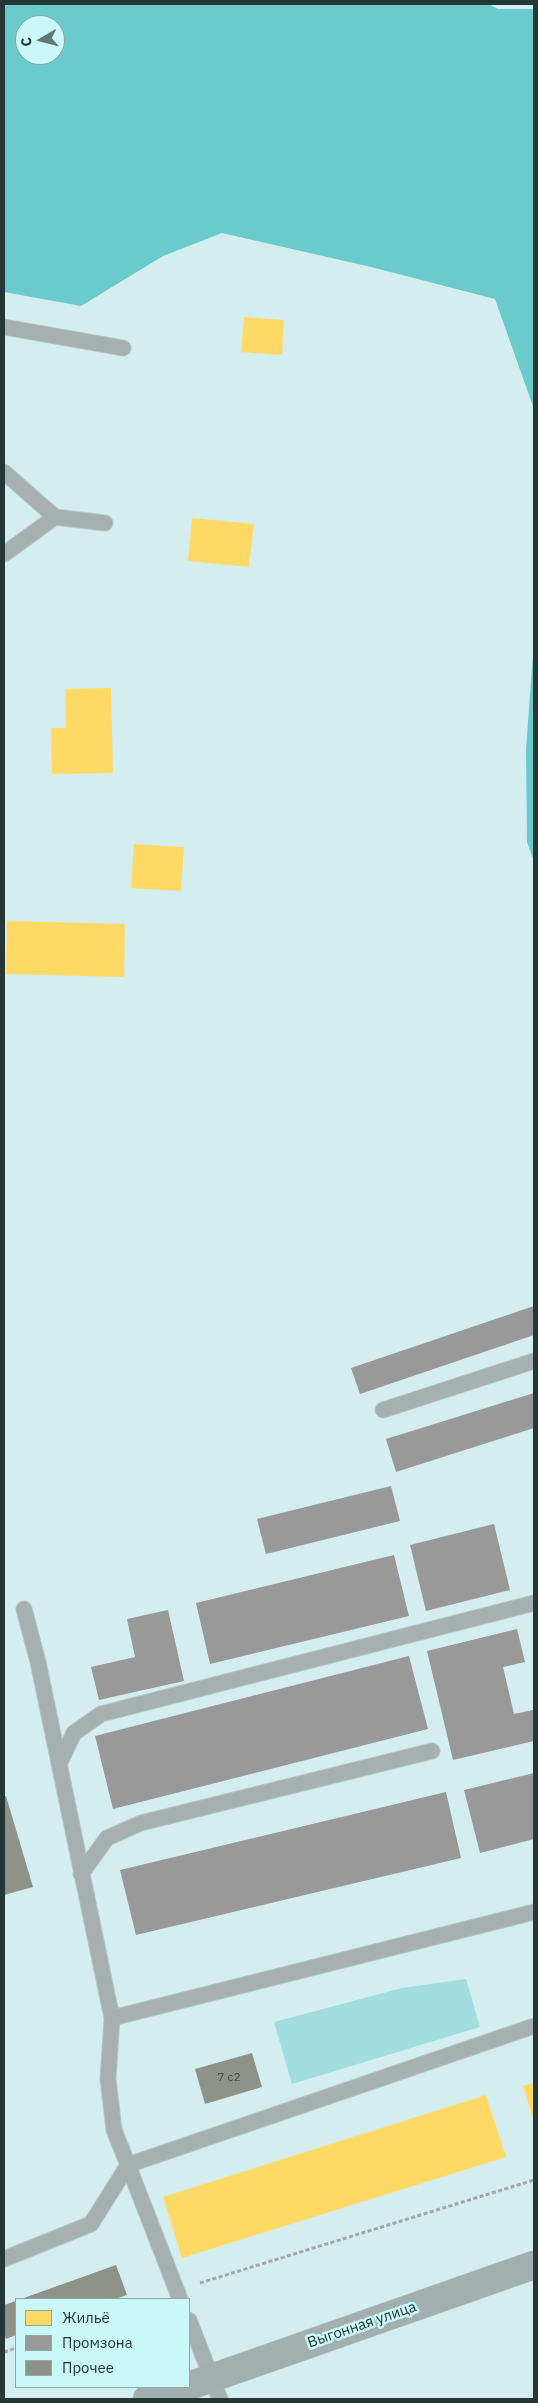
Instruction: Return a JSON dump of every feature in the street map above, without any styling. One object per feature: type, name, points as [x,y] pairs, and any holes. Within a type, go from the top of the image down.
[{"type":"street","name":"Выгонная улица","points":[[147,2399],[201,2388],[534,2265]]},
{"type":"lane","points":[[4,327],[123,348]]},
{"type":"lane","points":[[4,472],[55,517],[104,522]]},
{"type":"lane","points":[[4,554],[55,517]]},
{"type":"lane","points":[[383,1410],[534,1361]]},
{"type":"lane","points":[[59,1764],[74,1733],[101,1714],[534,1603]]},
{"type":"lane","points":[[24,1609],[38,1662],[112,2018],[108,2078],[114,2130],[179,2295]]},
{"type":"lane","points":[[81,1874],[107,1838],[141,1823],[432,1752]]},
{"type":"lane","points":[[112,2018],[534,1912]]},
{"type":"lane","points":[[4,2258],[91,2224],[128,2165],[534,2026]]},
{"type":"lane","points":[[190,2326],[201,2388]]},
{"type":"path","points":[[179,2295],[534,2180]]},
{"type":"shaded area","points":[[4,4],[488,4],[498,9],[534,9],[534,409],[495,299],[371,267],[222,233],[163,256],[81,306],[4,292]]},
{"type":"shaded area","points":[[534,641],[534,861],[527,842],[526,749]]},
{"type":"shaded area","points":[[466,1979],[480,2027],[292,2084],[274,2022],[402,1988]]},
{"type":"building: Жильё","points":[[244,317],[284,320],[282,355],[241,352]]},
{"type":"building: Жильё","points":[[192,518],[254,524],[249,567],[188,561]]},
{"type":"building: Жильё","points":[[111,688],[113,773],[52,774],[51,728],[66,728],[65,689]]},
{"type":"building: Жильё","points":[[134,844],[184,847],[181,891],[131,888]]},
{"type":"building: Жильё","points":[[7,921],[125,924],[124,977],[6,974]]},
{"type":"building: Жильё","points":[[534,2083],[534,2121],[523,2086]]},
{"type":"building: Жильё","points":[[486,2095],[506,2157],[182,2258],[163,2197]]},
{"type":"building: Промзона","points":[[534,1306],[534,1335],[360,1394],[351,1368]]},
{"type":"building: Промзона","points":[[534,1393],[534,1428],[396,1472],[386,1439]]},
{"type":"building: Промзона","points":[[391,1486],[400,1521],[266,1554],[257,1519]]},
{"type":"building: Промзона","points":[[494,1524],[510,1590],[426,1611],[410,1545]]},
{"type":"building: Промзона","points":[[394,1555],[409,1616],[210,1664],[196,1603]]},
{"type":"building: Промзона","points":[[168,1610],[184,1681],[99,1700],[91,1667],[135,1657],[127,1619]]},
{"type":"building: Промзона","points":[[517,1629],[525,1662],[503,1667],[514,1714],[533,1710],[534,1741],[453,1760],[427,1651]]},
{"type":"building: Промзона","points":[[409,1656],[428,1729],[113,1809],[95,1736]]},
{"type":"building: Промзона","points":[[534,1773],[534,1839],[480,1853],[464,1790]]},
{"type":"building: Промзона","points":[[446,1792],[461,1858],[136,1935],[120,1870]]},
{"type":"building: Прочее","points":[[6,1796],[33,1887],[4,1895],[4,1797]]},
{"type":"building: Прочее","points":[[252,2053],[262,2087],[205,2104],[195,2069]]},
{"type":"building: Прочее","points":[[116,2265],[127,2295],[118,2298],[24,2298]]},
{"type":"building: Прочее","points":[[15,2301],[15,2335],[6,2339],[4,2332],[4,2305]]}]
